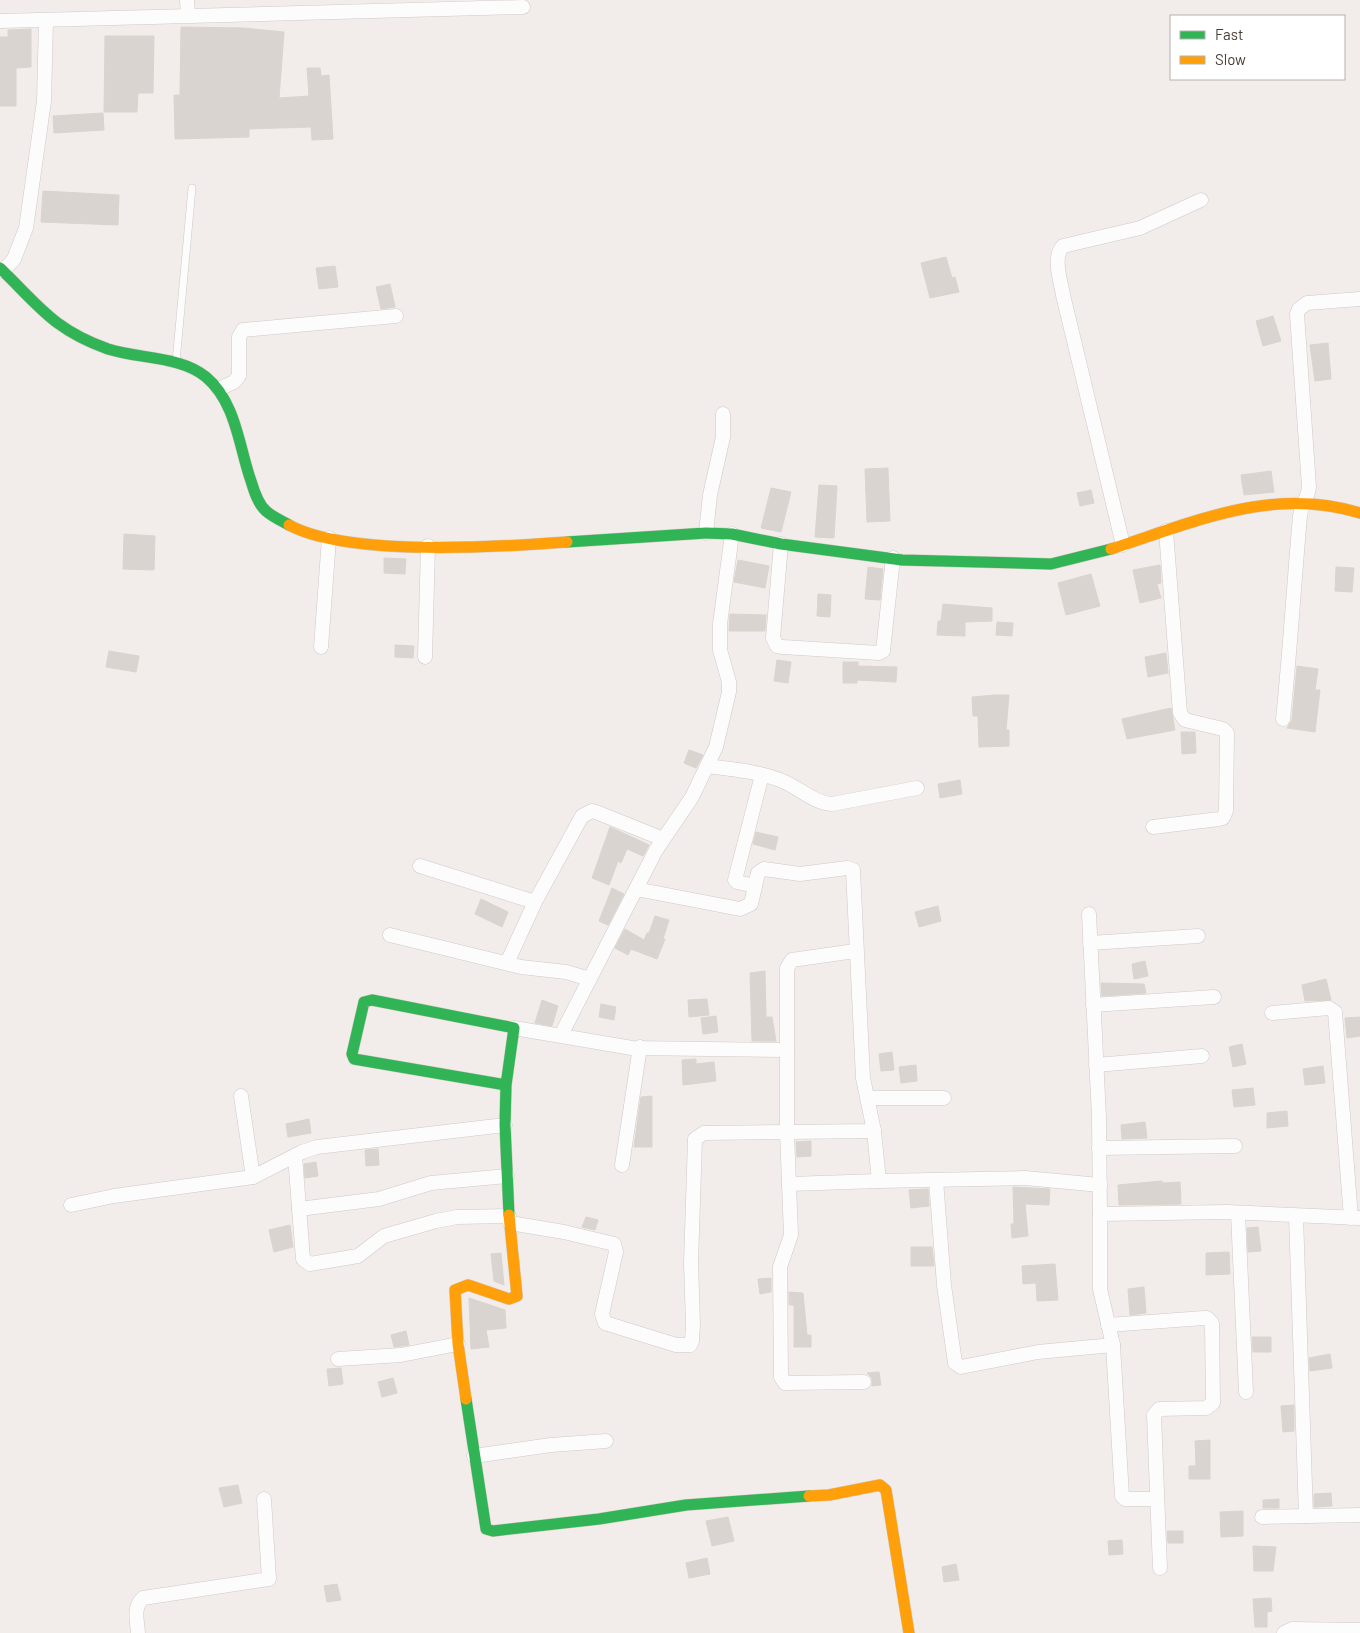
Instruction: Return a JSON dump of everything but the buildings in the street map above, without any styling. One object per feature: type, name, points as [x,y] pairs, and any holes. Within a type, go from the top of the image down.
[{"type":"street","points":[[187,0],[188,15]]},
{"type":"street","points":[[0,21],[524,7]]},
{"type":"street","points":[[46,21],[44,101],[26,228],[14,259],[2,270],[51,319],[86,340],[119,352],[176,365],[205,375],[219,389],[227,404],[254,491],[267,512],[289,526],[329,538],[388,545],[428,546],[540,545],[706,533],[732,534],[781,544],[893,558],[1051,564],[1087,556],[1248,506],[1305,502],[1337,506],[1360,512]]},
{"type":"street","points":[[1122,545],[1063,295],[1057,259],[1059,250],[1063,246],[1140,228],[1201,200]]},
{"type":"street","points":[[1283,719],[1292,634],[1300,513],[1309,487],[1299,309],[1307,303],[1360,299]]},
{"type":"street","points":[[219,389],[234,382],[239,376],[239,337],[243,330],[396,316]]},
{"type":"street","points":[[706,533],[710,495],[723,437],[723,414]]},
{"type":"street","points":[[1153,827],[1223,818],[1226,811],[1227,733],[1223,729],[1185,720],[1180,713],[1166,532]]},
{"type":"street","points":[[562,1035],[662,839],[692,797],[716,747],[729,692],[729,682],[720,650],[720,624],[732,534]]},
{"type":"street","points":[[321,647],[329,538]]},
{"type":"street","points":[[781,544],[773,638],[777,646],[783,647],[879,653],[883,651],[893,558]]},
{"type":"street","points":[[425,657],[428,546]]},
{"type":"street","points":[[707,766],[762,775],[796,786],[824,804],[917,788]]},
{"type":"street","points":[[755,886],[735,880],[762,775]]},
{"type":"street","points":[[507,963],[535,902],[582,816],[586,812],[596,812],[662,839]]},
{"type":"street","points":[[420,866],[535,902]]},
{"type":"street","points":[[636,889],[740,909],[751,904],[758,873],[764,869],[800,874],[850,868],[853,874],[855,951],[863,1078],[874,1131],[879,1181]]},
{"type":"street","points":[[1089,914],[1099,1148],[1100,1289],[1113,1345],[1122,1496],[1125,1499],[1157,1499]]},
{"type":"street","points":[[390,935],[536,970],[566,972],[590,979]]},
{"type":"street","points":[[1090,943],[1198,936]]},
{"type":"street","points":[[855,951],[792,960],[786,973],[787,1132],[791,1235],[782,1257],[779,1273],[781,1377],[785,1383],[864,1382]]},
{"type":"street","points":[[1093,1005],[1214,997]]},
{"type":"street","points":[[506,1085],[354,1059],[352,1054],[363,1005],[368,1000],[514,1028],[562,1035],[606,1045],[640,1048],[787,1050]]},
{"type":"street","points":[[1100,1214],[1238,1213],[1356,1218],[1335,1012],[1329,1008],[1272,1014]]},
{"type":"street","points":[[514,1028],[506,1085],[505,1125],[510,1220],[517,1296],[509,1299],[468,1285],[456,1290],[458,1344],[484,1527],[493,1532],[599,1519],[686,1505],[829,1495],[884,1486],[909,1633]]},
{"type":"street","points":[[622,1164],[640,1048]]},
{"type":"street","points":[[1096,1065],[1202,1056]]},
{"type":"street","points":[[241,1096],[253,1177]]},
{"type":"street","points":[[868,1098],[944,1098]]},
{"type":"street","points":[[71,1205],[114,1196],[235,1181],[253,1177],[317,1147],[505,1125]]},
{"type":"street","points":[[295,1156],[303,1259],[310,1264],[358,1256],[384,1236],[436,1221],[457,1217],[510,1220],[614,1244],[616,1252],[602,1314],[605,1322],[676,1345],[690,1345],[693,1324],[691,1270],[695,1139],[704,1133],[874,1131]]},
{"type":"street","points":[[1099,1148],[1236,1146]]},
{"type":"street","points":[[299,1209],[379,1199],[431,1183],[507,1176]]},
{"type":"street","points":[[789,1184],[1025,1178],[1100,1185]]},
{"type":"street","points":[[936,1180],[944,1285],[955,1363],[961,1366],[1038,1352],[1113,1345]]},
{"type":"street","points":[[1238,1213],[1246,1392]]},
{"type":"street","points":[[1296,1216],[1306,1516]]},
{"type":"street","points":[[1108,1325],[1204,1318],[1211,1320],[1213,1403],[1206,1408],[1165,1408],[1155,1412],[1160,1568]]},
{"type":"street","points":[[338,1359],[410,1354],[458,1344]]},
{"type":"street","points":[[474,1456],[551,1445],[606,1441]]},
{"type":"street","points":[[138,1633],[136,1611],[138,1603],[143,1598],[269,1579],[264,1499]]},
{"type":"street","points":[[1262,1517],[1360,1515]]},
{"type":"street","points":[[1284,1633],[1292,1629],[1360,1630]]},
{"type":"lane","points":[[176,365],[192,188]]},
{"type":"traffic: fast","points":[[0,268],[48,316],[89,342],[120,352],[185,365],[206,377],[216,387],[230,412],[252,485],[259,501],[269,513],[289,525]]},
{"type":"traffic: fast","points":[[567,542],[706,533],[732,534],[781,544],[902,560],[1051,564],[1111,549]]},
{"type":"traffic: fast","points":[[506,1085],[514,1028],[372,1000],[364,1002],[352,1054],[354,1059],[506,1085],[505,1125],[509,1215]]},
{"type":"traffic: fast","points":[[466,1399],[486,1529],[493,1531],[599,1519],[686,1505],[809,1496]]},
{"type":"traffic: slow","points":[[1111,549],[1203,519],[1264,505],[1295,503],[1327,506],[1360,513]]},
{"type":"traffic: slow","points":[[289,525],[315,535],[348,542],[385,546],[465,547],[567,542]]},
{"type":"traffic: slow","points":[[466,1399],[458,1344],[455,1290],[468,1285],[509,1299],[517,1296],[509,1215]]},
{"type":"traffic: slow","points":[[809,1496],[829,1495],[880,1485],[886,1490],[909,1633]]}]
